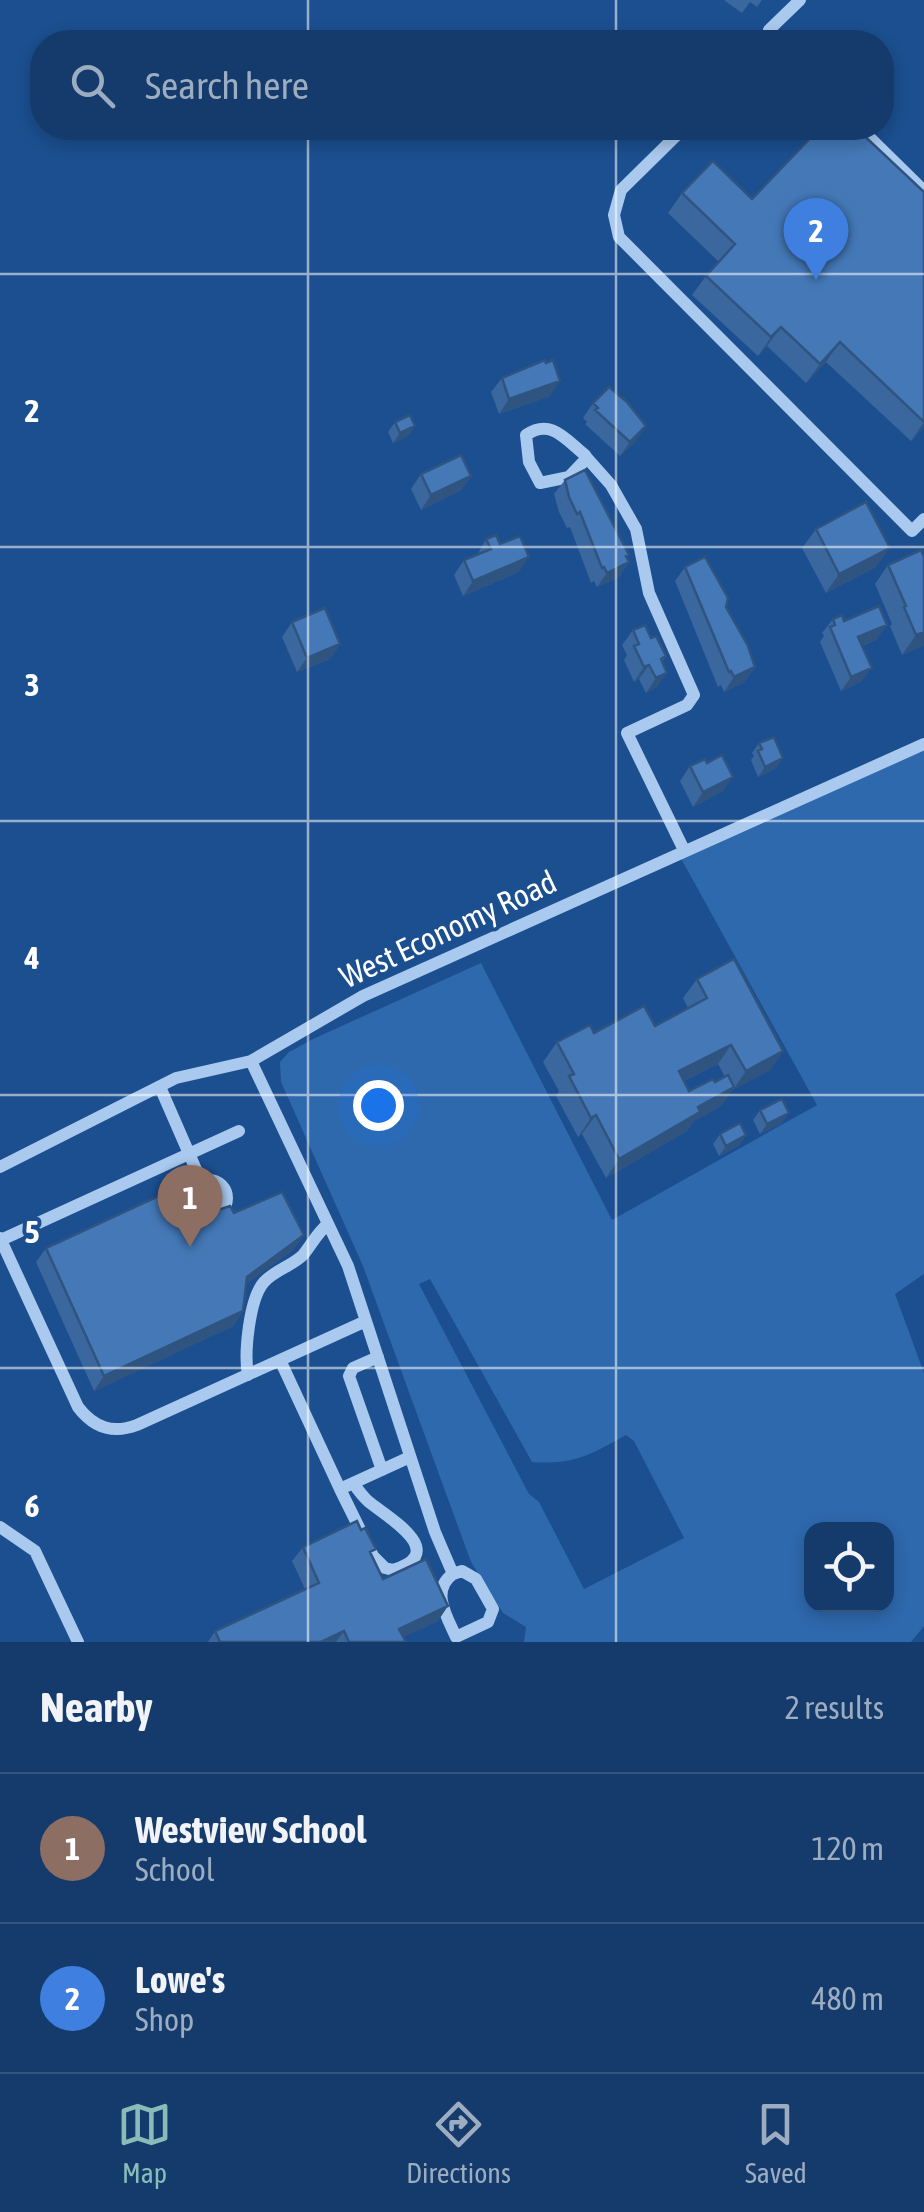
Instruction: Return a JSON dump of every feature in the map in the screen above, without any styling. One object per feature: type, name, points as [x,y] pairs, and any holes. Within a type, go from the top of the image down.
[{"type":"street","points":[[768,30],[800,0]]},
{"type":"street","points":[[672,140],[621,190],[614,216],[619,237],[912,532],[924,519]]},
{"type":"street","points":[[872,140],[924,191]]},
{"type":"street","points":[[587,458],[569,476],[540,483],[528,462],[526,435],[537,427],[551,427],[587,458],[611,485],[636,530],[649,593],[694,695],[687,705],[627,733],[684,850]]},
{"type":"street","name":"West Economy Road","points":[[0,1168],[176,1078],[251,1061],[362,996],[924,744]]},
{"type":"street","points":[[251,1061],[348,1266],[435,1532],[453,1574]]},
{"type":"street","points":[[160,1087],[201,1181]]},
{"type":"street","points":[[239,1131],[0,1239],[78,1407],[97,1424],[125,1429],[366,1321]]},
{"type":"street","points":[[248,1375],[244,1355],[257,1293],[264,1282],[304,1254],[315,1235],[328,1224]]},
{"type":"street","points":[[378,1357],[354,1368],[349,1376],[382,1470]]},
{"type":"street","points":[[280,1360],[346,1486],[378,1563],[393,1570],[408,1564],[416,1542],[410,1532],[346,1486]]},
{"type":"street","points":[[346,1486],[410,1457]]},
{"type":"street","points":[[0,1527],[34,1551],[78,1642]]},
{"type":"street","points":[[462,1571],[476,1578],[493,1609],[488,1622],[451,1640],[441,1599],[442,1588],[453,1574],[462,1571]]},
{"type":"shaded area","points":[[924,745],[924,1274],[895,1294],[924,1373],[924,1626],[911,1642],[524,1642],[526,1627],[503,1613],[471,1562],[363,1266],[281,1082],[280,1062],[289,1052],[313,1039],[481,963],[612,1220],[817,1105],[678,853]],"holes":[[[430,1279],[532,1462],[581,1457],[626,1435],[634,1441],[684,1538],[584,1589],[539,1502],[529,1494],[419,1284]]]},
{"type":"building","points":[[809,140],[869,140],[924,192],[924,422],[840,342],[820,364],[781,327],[771,337],[706,276],[735,244],[682,193],[713,161],[752,199]]},
{"type":"building","points":[[553,360],[560,381],[509,399],[502,378]]},
{"type":"building","points":[[609,387],[646,426],[630,442],[595,410],[598,408],[593,403]]},
{"type":"building","points":[[410,415],[415,426],[400,433],[395,422]]},
{"type":"building","points":[[461,455],[471,476],[431,495],[421,474]]},
{"type":"building","points":[[585,470],[629,555],[629,562],[607,573],[580,512],[577,514],[569,497],[565,480]]},
{"type":"building","points":[[866,502],[890,548],[839,574],[816,529]]},
{"type":"building","points":[[496,535],[500,544],[520,536],[529,557],[473,581],[464,560],[491,549],[486,539]]},
{"type":"building","points":[[921,550],[924,632],[916,635],[888,565]]},
{"type":"building","points":[[705,557],[728,598],[726,607],[755,667],[734,677],[685,567]]},
{"type":"building","points":[[879,606],[887,625],[858,637],[872,668],[851,677],[830,627],[835,625],[833,619],[842,615],[844,621]]},
{"type":"building","points":[[325,608],[340,644],[307,658],[292,622]]},
{"type":"building","points":[[645,625],[666,656],[661,659],[667,673],[656,678],[649,665],[644,667],[634,646],[639,644],[633,630]]},
{"type":"building","points":[[774,737],[783,758],[765,767],[759,743]]},
{"type":"building","points":[[722,755],[733,777],[703,792],[690,766]]},
{"type":"building","points":[[734,959],[783,1051],[746,1071],[731,1045],[679,1071],[689,1091],[728,1075],[734,1087],[698,1107],[700,1112],[619,1159],[596,1115],[591,1118],[557,1042],[590,1025],[594,1033],[644,1006],[655,1026],[707,998],[697,979]]},
{"type":"building","points":[[782,1099],[789,1113],[767,1124],[760,1110]]},
{"type":"building","points":[[740,1123],[746,1135],[726,1146],[720,1134]]},
{"type":"building","points":[[191,1181],[204,1206],[218,1210],[230,1206],[234,1213],[282,1192],[304,1235],[247,1277],[243,1311],[104,1376],[46,1248]]},
{"type":"building","points":[[357,1521],[376,1549],[370,1552],[383,1579],[426,1559],[448,1606],[399,1629],[406,1642],[349,1642],[344,1631],[321,1642],[220,1642],[215,1631],[319,1583],[303,1547]]},
{"type":"place","name":"Lowe's","points":[[816,280]]},
{"type":"place","name":"Westview School","points":[[190,1247]]}]
